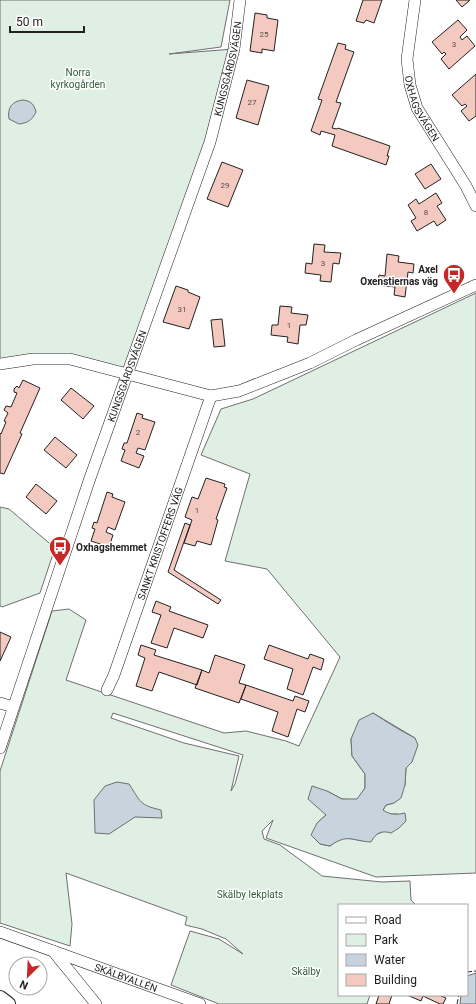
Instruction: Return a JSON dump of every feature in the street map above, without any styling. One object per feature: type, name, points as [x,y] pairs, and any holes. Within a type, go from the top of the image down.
[{"type":"main road","points":[[0,998],[8,1004]]},
{"type":"street","name":"KUNGSGÅRDSVÄGEN","points":[[0,748],[87,487],[210,142],[234,50],[240,0]]},
{"type":"street","name":"OXHAGSVÄGEN","points":[[415,0],[406,59],[410,84],[417,108],[466,186],[476,206]]},
{"type":"street","points":[[0,364],[33,359],[70,359],[212,396],[239,391],[310,363],[356,340],[476,285]]},
{"type":"street","name":"SANKT KRISTOFFERS VÄG","points":[[107,690],[212,396]]},
{"type":"street","points":[[0,703],[13,707]]},
{"type":"street","name":"SKÄLBYALLÉN","points":[[0,932],[200,1004]]},
{"type":"street","points":[[53,951],[96,1004]]},
{"type":"green space","name":"Norra kyrkogården","points":[[0,0],[230,0],[221,47],[169,54],[234,49],[210,142],[127,373],[70,359],[0,364]]},
{"type":"green space","points":[[476,293],[476,873],[376,877],[266,838],[273,820],[262,831],[264,839],[280,845],[322,876],[382,882],[410,881],[411,900],[415,904],[338,904],[338,996],[370,996],[367,1004],[219,1004],[171,985],[190,931],[219,939],[243,954],[226,939],[202,929],[185,925],[187,917],[66,873],[72,924],[70,946],[0,923],[0,771],[52,611],[69,609],[86,620],[66,680],[224,733],[246,731],[286,741],[299,746],[340,657],[267,569],[225,561],[250,474],[201,455],[221,409],[253,399]],"holes":[[[113,713],[243,755],[235,784],[231,791],[239,756],[184,743],[111,718]],[[373,713],[415,738],[412,762],[406,768],[405,785],[394,803],[386,805],[383,810],[388,814],[398,814],[384,831],[363,841],[347,838],[339,839],[330,846],[320,844],[317,823],[326,815],[327,791],[342,799],[357,800],[365,788],[365,774],[352,756],[351,739]]]},
{"type":"green space","points":[[0,507],[9,509],[55,548],[40,593],[2,607],[0,606]]},
{"type":"water","points":[[23,100],[32,103],[36,112],[29,121],[19,124],[9,119],[9,112],[13,104]]},
{"type":"water","points":[[373,713],[415,738],[418,745],[412,762],[406,768],[405,785],[401,798],[394,803],[386,805],[383,810],[394,814],[405,813],[406,821],[391,833],[379,833],[371,842],[346,839],[336,842],[330,846],[320,844],[311,835],[317,823],[326,815],[308,799],[312,786],[327,791],[342,799],[357,799],[365,788],[365,774],[352,756],[351,739],[359,720]]},
{"type":"water","points":[[117,782],[129,784],[141,802],[161,810],[162,818],[135,817],[109,834],[95,833],[94,800],[105,786]]},
{"type":"water","points":[[476,973],[476,1004],[460,1004],[461,996],[468,996],[468,976]]},
{"type":"building","points":[[363,0],[382,0],[374,23],[366,20],[364,23],[356,21]]},
{"type":"building","points":[[456,0],[470,0],[462,7]]},
{"type":"building","points":[[255,13],[267,15],[267,18],[278,20],[274,51],[262,49],[262,53],[250,51]]},
{"type":"building","points":[[458,20],[467,30],[460,37],[462,40],[467,36],[475,46],[449,69],[441,59],[446,54],[444,52],[442,54],[432,42]]},
{"type":"building","points":[[338,43],[346,45],[345,49],[354,52],[336,102],[341,103],[332,128],[338,128],[390,146],[386,165],[332,146],[335,135],[321,131],[320,135],[311,131],[322,100],[318,99]]},
{"type":"building","points":[[476,74],[476,116],[469,121],[461,111],[467,106],[465,104],[462,106],[452,95]]},
{"type":"building","points":[[247,80],[269,86],[258,125],[236,118]]},
{"type":"building","points":[[222,162],[243,170],[228,207],[207,199]]},
{"type":"building","points":[[431,164],[441,179],[425,189],[415,174]]},
{"type":"building","points":[[436,193],[442,203],[437,206],[446,220],[437,226],[434,221],[417,231],[411,221],[416,218],[408,205],[416,199],[419,204]]},
{"type":"building","points":[[314,244],[325,245],[324,252],[341,253],[339,264],[333,263],[331,282],[320,281],[321,275],[305,273],[306,263],[312,264]]},
{"type":"building","points":[[387,254],[399,256],[398,262],[414,264],[413,273],[408,272],[405,297],[394,295],[395,287],[378,285],[379,275],[385,276]]},
{"type":"building","points":[[176,286],[188,290],[188,292],[200,297],[189,329],[163,322]]},
{"type":"building","points":[[280,306],[292,307],[291,313],[308,315],[306,325],[300,325],[298,344],[287,342],[288,337],[271,335],[272,325],[278,325]]},
{"type":"building","points":[[222,319],[225,346],[214,347],[211,320]]},
{"type":"building","points":[[23,380],[40,388],[4,474],[0,473],[0,433],[1,434],[6,422],[4,421],[8,413],[4,410],[6,406],[11,407],[17,393],[14,392],[14,389],[17,386],[19,388]]},
{"type":"building","points":[[71,388],[94,406],[83,419],[61,400]]},
{"type":"building","points":[[137,413],[143,415],[142,418],[155,422],[145,450],[138,448],[136,453],[144,456],[139,468],[121,461],[125,450],[122,449],[124,443],[127,443]]},
{"type":"building","points":[[55,437],[77,455],[66,468],[44,450]]},
{"type":"building","points":[[206,478],[225,484],[224,487],[227,488],[216,519],[218,520],[211,545],[197,541],[195,546],[184,543],[192,520],[185,517],[192,497],[198,499]]},
{"type":"building","points":[[36,484],[57,501],[46,514],[26,497]]},
{"type":"building","points":[[107,492],[113,494],[112,497],[125,502],[115,530],[108,527],[106,532],[113,535],[109,547],[91,541],[95,529],[92,528],[94,522],[97,523]]},
{"type":"building","points":[[185,523],[190,525],[174,570],[221,600],[218,604],[168,572]]},
{"type":"building","points":[[156,601],[171,607],[169,611],[208,625],[203,638],[174,628],[167,648],[151,643],[161,615],[152,612]]},
{"type":"building","points":[[0,632],[11,637],[0,661]]},
{"type":"building","points":[[141,645],[156,650],[154,655],[202,670],[197,685],[159,672],[152,691],[136,686],[145,658],[138,655]]},
{"type":"building","points":[[269,645],[308,659],[310,654],[324,659],[321,670],[313,667],[303,695],[287,689],[293,669],[264,659]]},
{"type":"building","points":[[215,655],[245,665],[239,683],[246,685],[239,703],[195,688],[202,670],[209,673]]},
{"type":"building","points":[[246,685],[293,701],[295,696],[309,701],[305,712],[297,709],[288,737],[272,731],[278,712],[241,699]]},
{"type":"building","points":[[379,996],[392,996],[389,1004],[376,1004]]},
{"type":"building","points":[[409,996],[423,996],[421,1001]]},
{"type":"building","points":[[423,996],[441,996],[446,998],[443,1004]]},
{"type":"fence","points":[[468,972],[476,971]]},
{"type":"fence","points":[[457,1004],[459,996]]},
{"type":"place","name":"Axel Oxenstiernas väg","points":[[454,294]]},
{"type":"place","name":"Oxhagshemmet","points":[[60,566]]},
{"type":"park label","name":"Skälby lekplats","points":[[250,894]]},
{"type":"park label","name":"Skälby","points":[[306,971]]}]
